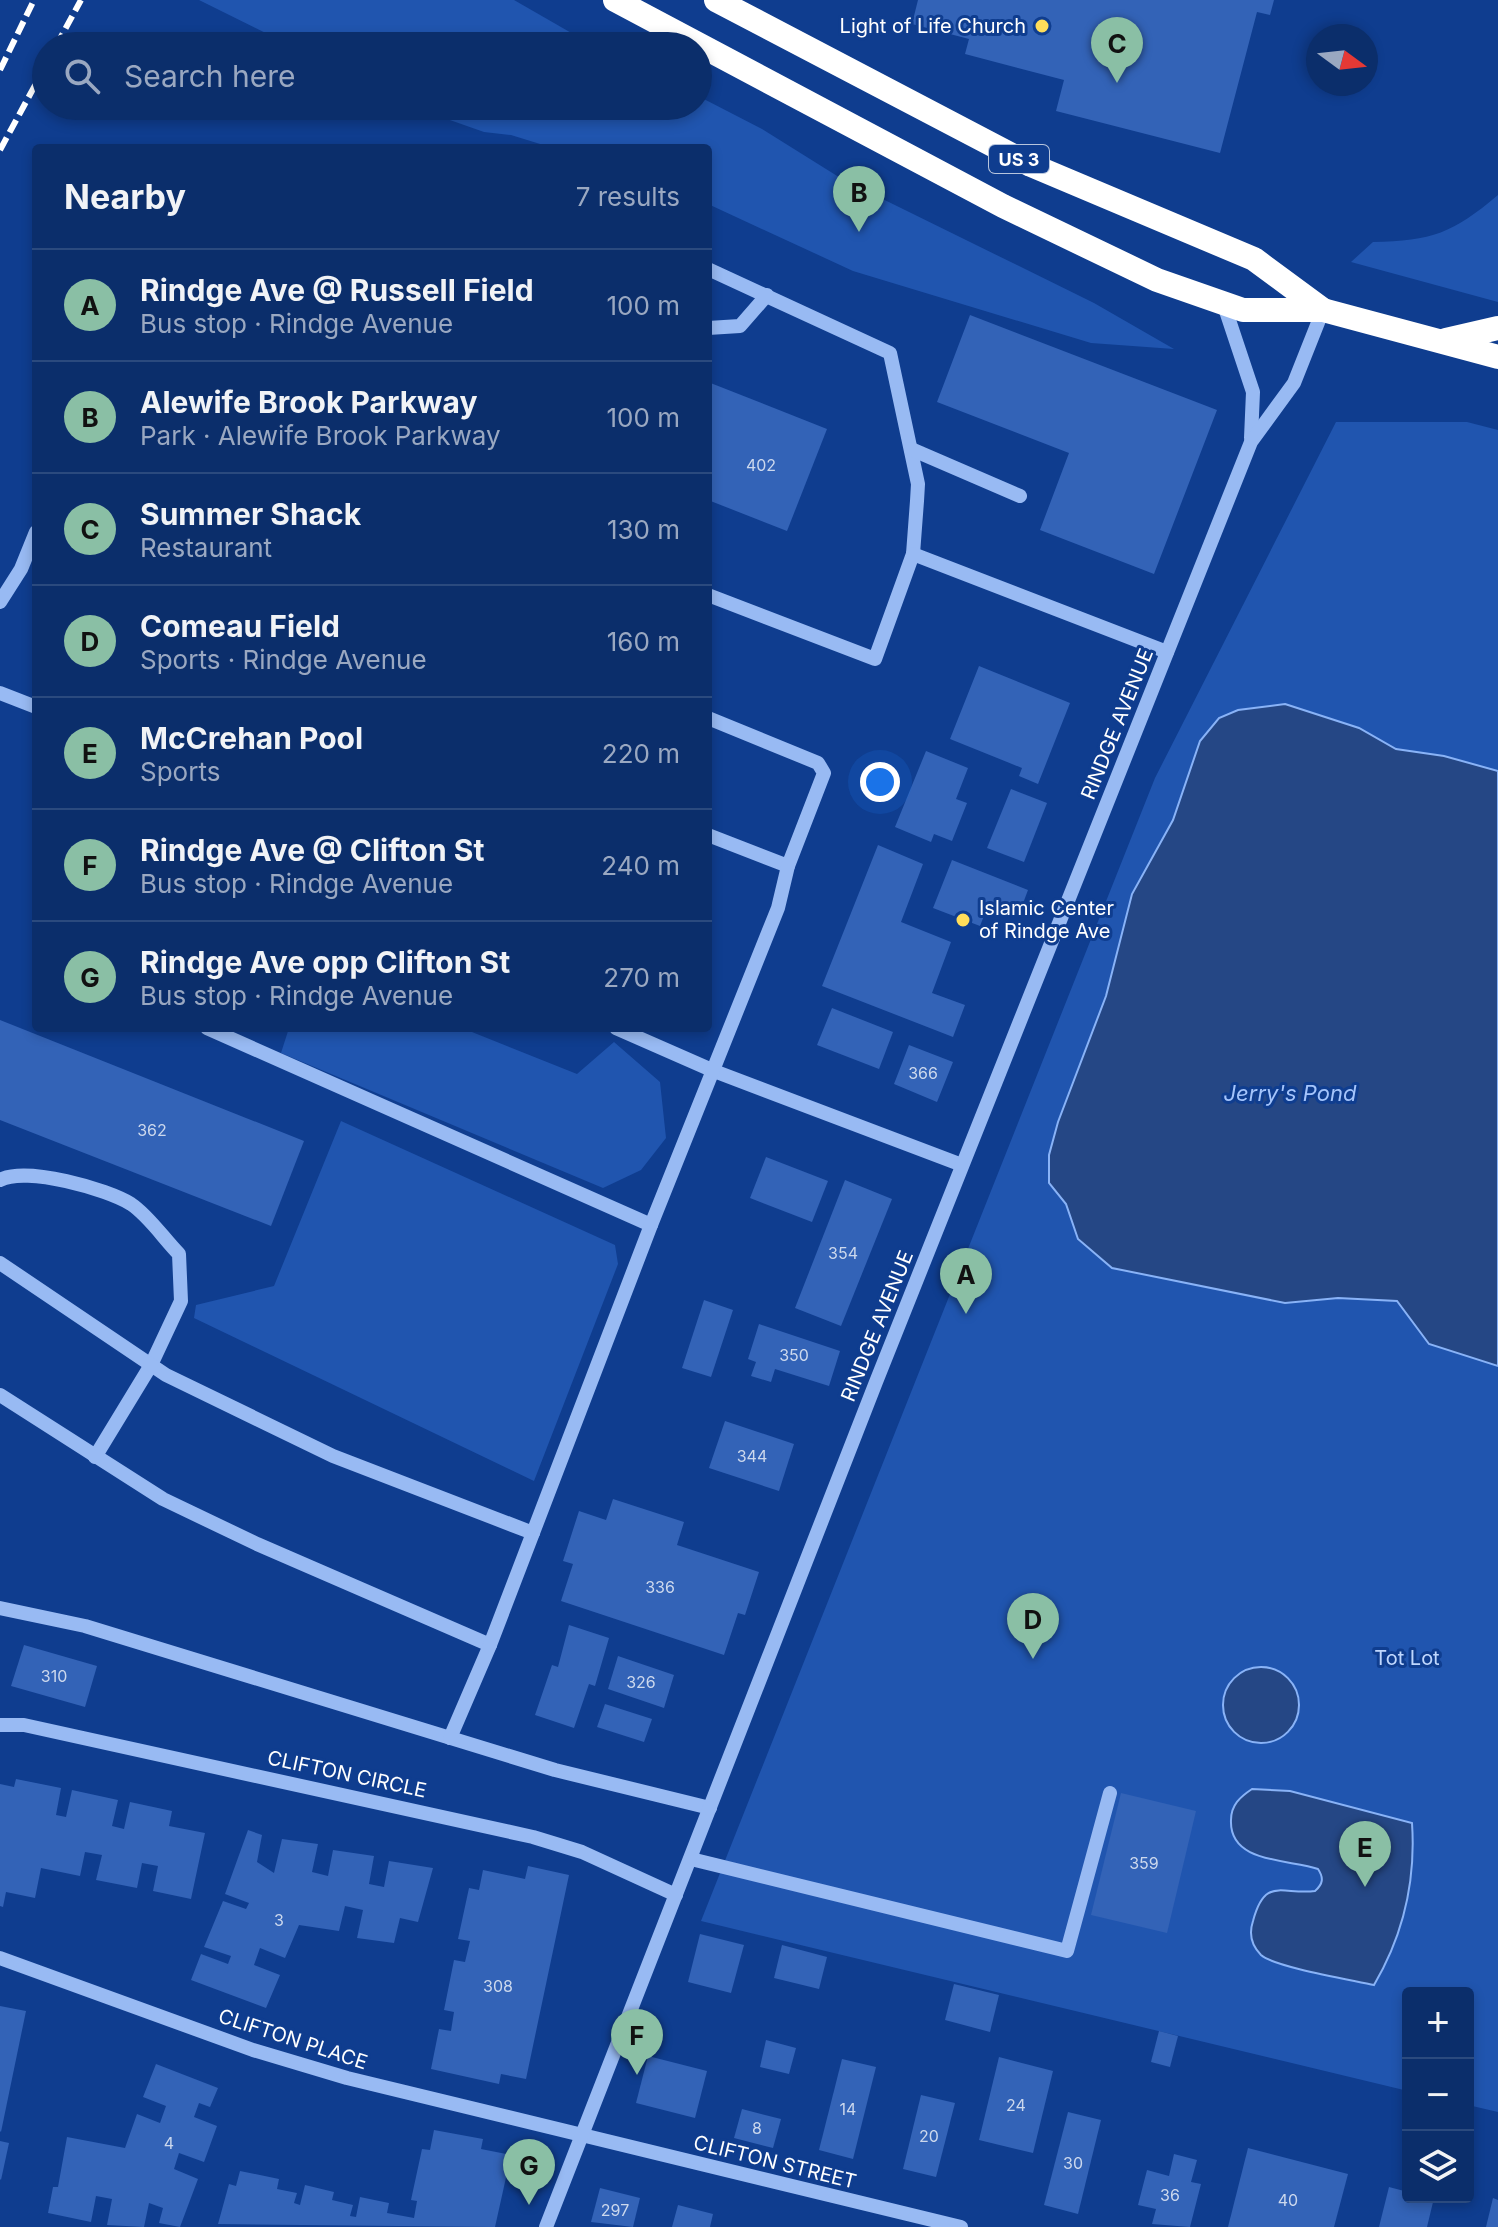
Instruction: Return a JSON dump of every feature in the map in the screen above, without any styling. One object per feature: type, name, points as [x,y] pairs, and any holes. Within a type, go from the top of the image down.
[{"type":"highway","name":"US 3","points":[[615,0],[675,32]]},
{"type":"highway","name":"US 3","points":[[716,0],[1031,165],[1254,259],[1323,310]]},
{"type":"highway","name":"US 3","points":[[712,51],[1037,224],[1127,267],[1224,305],[1243,310],[1323,310],[1498,357]]},
{"type":"highway","points":[[1440,341],[1498,328]]},
{"type":"street","points":[[712,271],[890,353],[918,484],[913,554],[875,659],[712,597]]},
{"type":"street","points":[[712,328],[740,326],[767,295]]},
{"type":"street","name":"RINDGE AVENUE","points":[[1224,305],[1253,392],[1251,442]]},
{"type":"street","name":"RINDGE AVENUE","points":[[546,2227],[962,1165],[1251,442],[1294,383],[1323,310]]},
{"type":"street","points":[[911,449],[1020,496]]},
{"type":"street","points":[[0,602],[21,569],[32,542]]},
{"type":"street","points":[[913,554],[1167,652]]},
{"type":"street","points":[[21,569],[32,573]]},
{"type":"street","points":[[0,693],[32,705]]},
{"type":"street","points":[[450,1738],[490,1645],[651,1225],[778,908],[788,866],[824,773],[823,766],[712,720]]},
{"type":"street","points":[[712,837],[788,866]]},
{"type":"street","points":[[216,1032],[651,1225]]},
{"type":"street","points":[[625,1032],[714,1071],[962,1165]]},
{"type":"street","points":[[0,1180],[9,1176],[55,1177],[132,1204],[179,1254],[181,1301],[151,1365],[95,1457]]},
{"type":"street","points":[[0,1263],[151,1365],[333,1456],[533,1533]]},
{"type":"street","points":[[0,1395],[163,1499],[257,1544],[490,1645]]},
{"type":"street","points":[[0,1608],[85,1626],[555,1770],[710,1808]]},
{"type":"street","name":"CLIFTON CIRCLE","points":[[0,1725],[24,1725],[495,1827],[582,1852],[676,1895]]},
{"type":"street","points":[[691,1859],[1067,1951],[1110,1793]]},
{"type":"street","name":"CLIFTON PLACE","points":[[0,1958],[253,2050],[412,2096],[580,2135]]},
{"type":"street","name":"CLIFTON STREET","points":[[580,2135],[961,2227]]},
{"type":"green space","points":[[199,0],[514,0],[570,32],[264,32]]},
{"type":"green space","points":[[712,103],[762,129],[842,179],[1094,303],[1174,349],[1091,343],[853,271],[712,206],[712,144],[540,144],[511,135],[484,132],[450,120],[712,120]]},
{"type":"green space","points":[[1498,195],[1498,302],[1351,262],[1373,242],[1411,240],[1441,232],[1468,218]]},
{"type":"green space","name":"Tot Lot","points":[[1336,422],[1467,422],[1498,430],[1498,771],[1444,756],[1396,749],[1359,728],[1200,741],[1173,820],[1132,895],[1106,996],[1058,1122],[1049,1155],[1049,1183],[1066,1204],[1078,1239],[1112,1268],[1285,1303],[1338,1298],[1398,1301],[1429,1344],[1498,1366],[1498,2112],[1474,2106],[1474,1987],[1402,1987],[1402,2090],[701,1921],[1155,778]]},
{"type":"green space","points":[[288,1032],[472,1032],[577,1074],[614,1042],[660,1082],[666,1138],[641,1170],[603,1188],[281,1053]]},
{"type":"green space","points":[[341,1121],[615,1245],[618,1264],[534,1481],[194,1318],[196,1305],[274,1286]]},
{"type":"water","name":"Jerry's Pond","points":[[1285,704],[1359,728],[1396,749],[1444,756],[1498,771],[1498,1366],[1429,1344],[1397,1301],[1338,1298],[1285,1303],[1112,1268],[1078,1239],[1066,1204],[1049,1183],[1049,1155],[1058,1122],[1106,996],[1132,894],[1173,820],[1200,741],[1219,718],[1238,710]]},
{"type":"water","points":[[1254,1667],[1268,1667],[1282,1673],[1293,1684],[1299,1705],[1296,1720],[1288,1732],[1268,1743],[1254,1743],[1240,1737],[1229,1726],[1223,1712],[1223,1698],[1229,1684],[1240,1673]]},
{"type":"water","points":[[1252,1789],[1290,1791],[1412,1823],[1412,1866],[1406,1907],[1393,1946],[1374,1985],[1281,1964],[1261,1955],[1255,1947],[1252,1925],[1263,1898],[1276,1891],[1315,1891],[1322,1878],[1318,1869],[1263,1857],[1240,1845],[1233,1834],[1231,1815],[1237,1802]]},
{"type":"building","points":[[918,0],[1274,0],[1270,15],[1257,12],[1220,153],[1056,111],[1064,80],[965,54],[969,39],[912,24]]},
{"type":"building","points":[[970,315],[1217,410],[1154,574],[1040,530],[1069,453],[937,402]]},
{"type":"building","points":[[712,384],[827,429],[787,531],[712,502]]},
{"type":"building","points":[[979,666],[1070,703],[1038,784],[1019,776],[1022,768],[950,739]]},
{"type":"building","points":[[926,751],[968,768],[956,799],[967,803],[952,841],[934,834],[931,842],[895,827]]},
{"type":"building","points":[[1011,789],[1047,803],[1024,862],[987,848]]},
{"type":"building","points":[[878,845],[923,864],[901,922],[951,942],[932,993],[965,1005],[953,1037],[822,986]]},
{"type":"building","points":[[952,860],[1028,890],[1019,914],[989,903],[980,926],[933,908]]},
{"type":"building","points":[[832,1008],[893,1032],[879,1069],[817,1045]]},
{"type":"building","points":[[0,1020],[304,1141],[271,1226],[0,1120]]},
{"type":"building","points":[[909,1045],[953,1062],[937,1102],[894,1084]]},
{"type":"building","points":[[766,1157],[828,1181],[812,1222],[750,1198]]},
{"type":"building","points":[[845,1180],[892,1199],[841,1326],[795,1308]]},
{"type":"building","points":[[704,1300],[733,1310],[711,1377],[682,1368]]},
{"type":"building","points":[[759,1324],[840,1351],[829,1386],[775,1369],[771,1382],[751,1376],[756,1362],[748,1359]]},
{"type":"building","points":[[725,1421],[794,1444],[779,1491],[709,1468]]},
{"type":"building","points":[[613,1499],[684,1522],[677,1545],[759,1572],[745,1615],[738,1613],[724,1655],[561,1601],[573,1564],[563,1561],[579,1511],[606,1520]]},
{"type":"building","points":[[569,1625],[609,1638],[595,1686],[589,1684],[574,1728],[535,1715],[552,1665],[558,1667]]},
{"type":"building","points":[[24,1645],[97,1666],[85,1707],[11,1686]]},
{"type":"building","points":[[618,1656],[674,1675],[664,1708],[608,1689]]},
{"type":"building","points":[[605,1704],[652,1719],[644,1742],[597,1727]]},
{"type":"building","points":[[16,1779],[61,1788],[56,1815],[66,1817],[72,1790],[118,1800],[112,1826],[124,1829],[130,1802],[172,1811],[169,1826],[205,1833],[191,1899],[153,1891],[158,1866],[142,1863],[137,1888],[96,1880],[102,1855],[85,1852],[80,1876],[41,1868],[35,1898],[6,1892],[3,1907],[0,1906],[0,1784],[14,1787]]},
{"type":"building","points":[[1121,1793],[1196,1811],[1167,1933],[1091,1915]]},
{"type":"building","points":[[248,1830],[262,1835],[257,1862],[274,1873],[282,1839],[318,1844],[312,1872],[328,1876],[333,1850],[374,1856],[369,1884],[384,1887],[389,1861],[433,1868],[418,1922],[400,1918],[394,1943],[357,1938],[363,1910],[345,1906],[339,1931],[299,1925],[285,1958],[260,1948],[254,1965],[280,1975],[266,2008],[191,1980],[201,1954],[228,1964],[231,1956],[204,1947],[223,1901],[246,1909],[249,1903],[225,1894]]},
{"type":"building","points":[[528,1866],[569,1875],[526,2079],[501,2074],[499,2084],[431,2069],[439,2029],[451,2031],[454,2012],[444,2010],[454,1960],[465,1962],[470,1941],[458,1939],[469,1888],[479,1890],[483,1870],[525,1879]]},
{"type":"building","points":[[700,1934],[744,1945],[731,1993],[688,1982]]},
{"type":"building","points":[[782,1945],[827,1957],[819,1989],[774,1978]]},
{"type":"building","points":[[954,1984],[999,1995],[990,2032],[945,2020]]},
{"type":"building","points":[[0,2006],[26,2011],[1,2132],[0,2131]]},
{"type":"building","points":[[1159,2031],[1178,2036],[1170,2067],[1151,2062]]},
{"type":"building","points":[[766,2040],[796,2048],[789,2074],[760,2067]]},
{"type":"building","points":[[648,2056],[707,2071],[695,2118],[636,2103]]},
{"type":"building","points":[[999,2057],[1053,2071],[1033,2153],[979,2140]]},
{"type":"building","points":[[842,2059],[876,2067],[853,2159],[819,2150]]},
{"type":"building","points":[[156,2064],[218,2088],[210,2107],[199,2103],[194,2117],[217,2126],[204,2162],[179,2153],[174,2169],[198,2179],[180,2227],[159,2223],[163,2208],[149,2203],[144,2227],[107,2225],[112,2199],[96,2196],[91,2222],[48,2213],[53,2187],[58,2187],[67,2137],[125,2148],[137,2114],[160,2123],[166,2106],[143,2097]]},
{"type":"building","points":[[921,2095],[955,2103],[936,2177],[903,2169]]},
{"type":"building","points":[[742,2109],[781,2119],[773,2148],[734,2138]]},
{"type":"building","points":[[1068,2112],[1101,2120],[1078,2214],[1044,2205]]},
{"type":"building","points":[[434,2130],[483,2139],[481,2149],[511,2155],[495,2227],[218,2224],[229,2184],[236,2186],[240,2171],[279,2179],[277,2189],[297,2193],[294,2203],[300,2205],[305,2185],[334,2192],[332,2200],[353,2205],[350,2216],[356,2217],[360,2197],[389,2203],[387,2213],[414,2218],[417,2201],[411,2200],[422,2149],[430,2150]]},
{"type":"building","points":[[0,2141],[9,2143],[1,2180],[0,2179]]},
{"type":"building","points":[[1248,2148],[1348,2174],[1334,2227],[1228,2227]]},
{"type":"building","points":[[1174,2154],[1197,2160],[1191,2182],[1201,2184],[1190,2227],[1152,2224],[1156,2209],[1138,2205],[1147,2170],[1169,2176]]},
{"type":"building","points":[[1389,2187],[1402,2190],[1402,2203],[1433,2203],[1427,2227],[1379,2227]]},
{"type":"building","points":[[600,2188],[640,2198],[633,2227],[591,2222]]},
{"type":"building","points":[[1493,2198],[1498,2200],[1498,2227],[1486,2227]]},
{"type":"building","points":[[678,2205],[713,2214],[710,2227],[672,2227]]},
{"type":"railway","points":[[0,70],[34,0]]},
{"type":"railway","points":[[64,32],[81,0]]},
{"type":"railway","points":[[0,150],[32,91]]},
{"type":"place","name":"Light of Life Church","points":[[1042,26]]},
{"type":"place","name":"Summer Shack","points":[[1117,83]]},
{"type":"place","name":"Alewife Brook Parkway","points":[[859,232]]},
{"type":"place","name":"Islamic Center of Rindge Ave","points":[[963,920]]},
{"type":"place","name":"Rindge Ave @ Russell Field","points":[[966,1314]]},
{"type":"place","name":"Comeau Field","points":[[1033,1659]]},
{"type":"place","name":"McCrehan Pool","points":[[1365,1887]]},
{"type":"place","name":"Rindge Ave @ Clifton St","points":[[637,2075]]},
{"type":"place","name":"Rindge Ave opp Clifton St","points":[[529,2205]]}]
